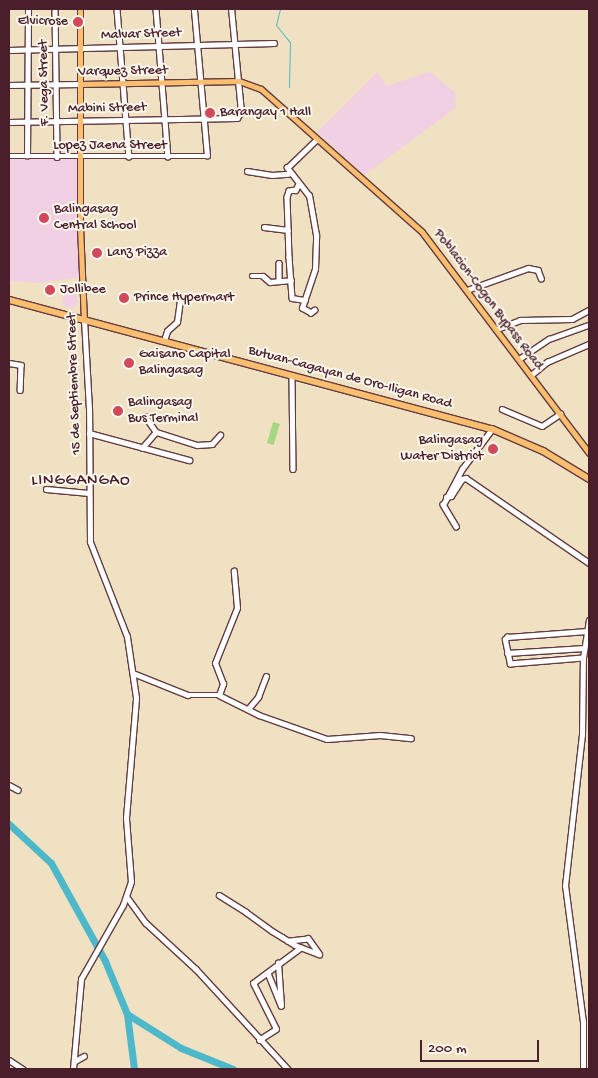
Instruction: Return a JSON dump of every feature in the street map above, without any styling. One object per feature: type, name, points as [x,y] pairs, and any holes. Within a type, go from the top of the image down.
[{"type":"highway","name":"Butuan-Cagayan de Oro-Iligan Road","points":[[9,300],[492,429],[543,450],[589,479]]},
{"type":"main road","name":"15 de Septiembre Street","points":[[80,9],[80,226],[84,320]]},
{"type":"main road","name":"Varquez Street","points":[[81,84],[238,81]]},
{"type":"main road","name":"Poblacion-Cogon Bypass Road","points":[[238,81],[261,89],[316,140],[422,232],[589,453]]},
{"type":"street","points":[[26,156],[28,9]]},
{"type":"street","name":"F. Vega Street","points":[[55,9],[57,157]]},
{"type":"street","points":[[118,9],[129,157]]},
{"type":"street","points":[[156,9],[164,83],[168,157]]},
{"type":"street","points":[[194,9],[205,119]]},
{"type":"street","points":[[231,9],[238,81]]},
{"type":"street","name":"Malvar Street","points":[[9,50],[274,43]]},
{"type":"street","name":"Mabini Street","points":[[9,122],[205,119],[239,116],[238,81]]},
{"type":"street","name":"Varquez Street","points":[[9,85],[81,84]]},
{"type":"street","name":"Lopez Jaena Street","points":[[9,156],[81,158],[205,157],[208,153],[205,119]]},
{"type":"street","points":[[288,174],[288,164],[316,140]]},
{"type":"street","points":[[247,171],[272,175],[288,174],[309,196],[316,236],[315,269],[302,308],[311,312],[315,310]]},
{"type":"street","points":[[299,184],[287,195],[288,230],[292,298],[305,300]]},
{"type":"street","points":[[264,227],[288,230]]},
{"type":"street","points":[[279,263],[279,281]]},
{"type":"street","points":[[467,290],[528,268],[538,270],[541,278]]},
{"type":"street","points":[[252,276],[263,276],[270,282],[291,280]]},
{"type":"street","points":[[164,341],[168,331],[177,322],[180,300]]},
{"type":"street","points":[[497,329],[520,320],[572,319],[589,310]]},
{"type":"street","name":"15 de Septiembre Street","points":[[73,1069],[80,984],[88,962],[127,897],[132,882],[126,818],[135,724],[133,673],[127,637],[93,556],[84,320]]},
{"type":"street","points":[[519,359],[549,339],[588,325]]},
{"type":"street","points":[[531,375],[547,362],[589,344]]},
{"type":"street","points":[[9,363],[20,365],[20,390]]},
{"type":"street","points":[[292,376],[293,469]]},
{"type":"street","points":[[502,409],[542,426],[560,414]]},
{"type":"street","points":[[145,416],[156,432],[201,446],[212,444],[220,435]]},
{"type":"street","points":[[149,439],[153,426]]},
{"type":"street","points":[[456,527],[443,505],[462,469],[492,429]]},
{"type":"street","points":[[142,448],[156,432]]},
{"type":"street","points":[[89,433],[189,460]]},
{"type":"street","points":[[446,497],[451,496],[462,479],[466,478],[589,563]]},
{"type":"street","points":[[46,489],[90,493]]},
{"type":"street","points":[[219,696],[223,684],[215,663],[238,608],[234,571]]},
{"type":"street","points":[[583,1069],[583,1022],[565,894],[583,712],[583,658],[589,620]]},
{"type":"street","points":[[583,658],[508,663],[507,637],[587,631]]},
{"type":"street","points":[[507,653],[584,648]]},
{"type":"street","points":[[133,673],[188,695],[219,696],[327,739],[380,735],[411,738]]},
{"type":"street","points":[[248,709],[259,695],[266,676]]},
{"type":"street","points":[[583,712],[589,715]]},
{"type":"street","points":[[9,785],[18,790]]},
{"type":"street","points":[[219,895],[288,941],[300,948],[320,953],[308,940],[288,941]]},
{"type":"street","points":[[127,897],[146,923],[196,969],[259,1040],[288,1069]]},
{"type":"street","points":[[259,1040],[276,1029],[252,986],[268,974],[278,963],[300,948]]},
{"type":"street","points":[[268,974],[281,1006],[278,963]]},
{"type":"street","points":[[583,1022],[589,1024]]},
{"type":"street","points":[[75,1061],[84,1056]]},
{"type":"street","points":[[9,1060],[23,1069]]},
{"type":"shaded area","points":[[377,72],[386,86],[430,72],[455,92],[456,108],[364,175],[317,132]]},
{"type":"shaded area","name":"Balingasag Central School","points":[[9,158],[77,159],[80,277],[40,283],[9,281]]},
{"type":"shaded area","points":[[70,292],[76,294],[78,300],[76,306],[70,308],[64,306],[62,300],[64,294]]},
{"type":"green space","points":[[273,422],[280,424],[274,445],[267,443]]},
{"type":"waterway","points":[[280,9],[276,25],[290,42],[289,87]]},
{"type":"waterway","points":[[9,824],[51,863],[105,961],[127,1014],[134,1069]]},
{"type":"waterway","points":[[127,1014],[181,1048],[233,1069]]},
{"type":"place","name":"Elvicrose","points":[[78,22]]},
{"type":"place","name":"Barangay 1 Hall","points":[[210,113]]},
{"type":"place","name":"Balingasag Central School","points":[[44,218]]},
{"type":"place","name":"Lanz Pizza","points":[[97,253]]},
{"type":"place","name":"Jollibee","points":[[50,290]]},
{"type":"place","name":"Prince Hypermart","points":[[124,298]]},
{"type":"place","name":"Gaisano Capital Balingasag","points":[[129,363]]},
{"type":"place","name":"Balingasag Bus Terminal","points":[[118,411]]},
{"type":"place","name":"Balingasag Water District","points":[[493,449]]},
{"type":"district","name":"LINGGANGAO","points":[[81,482]]}]
